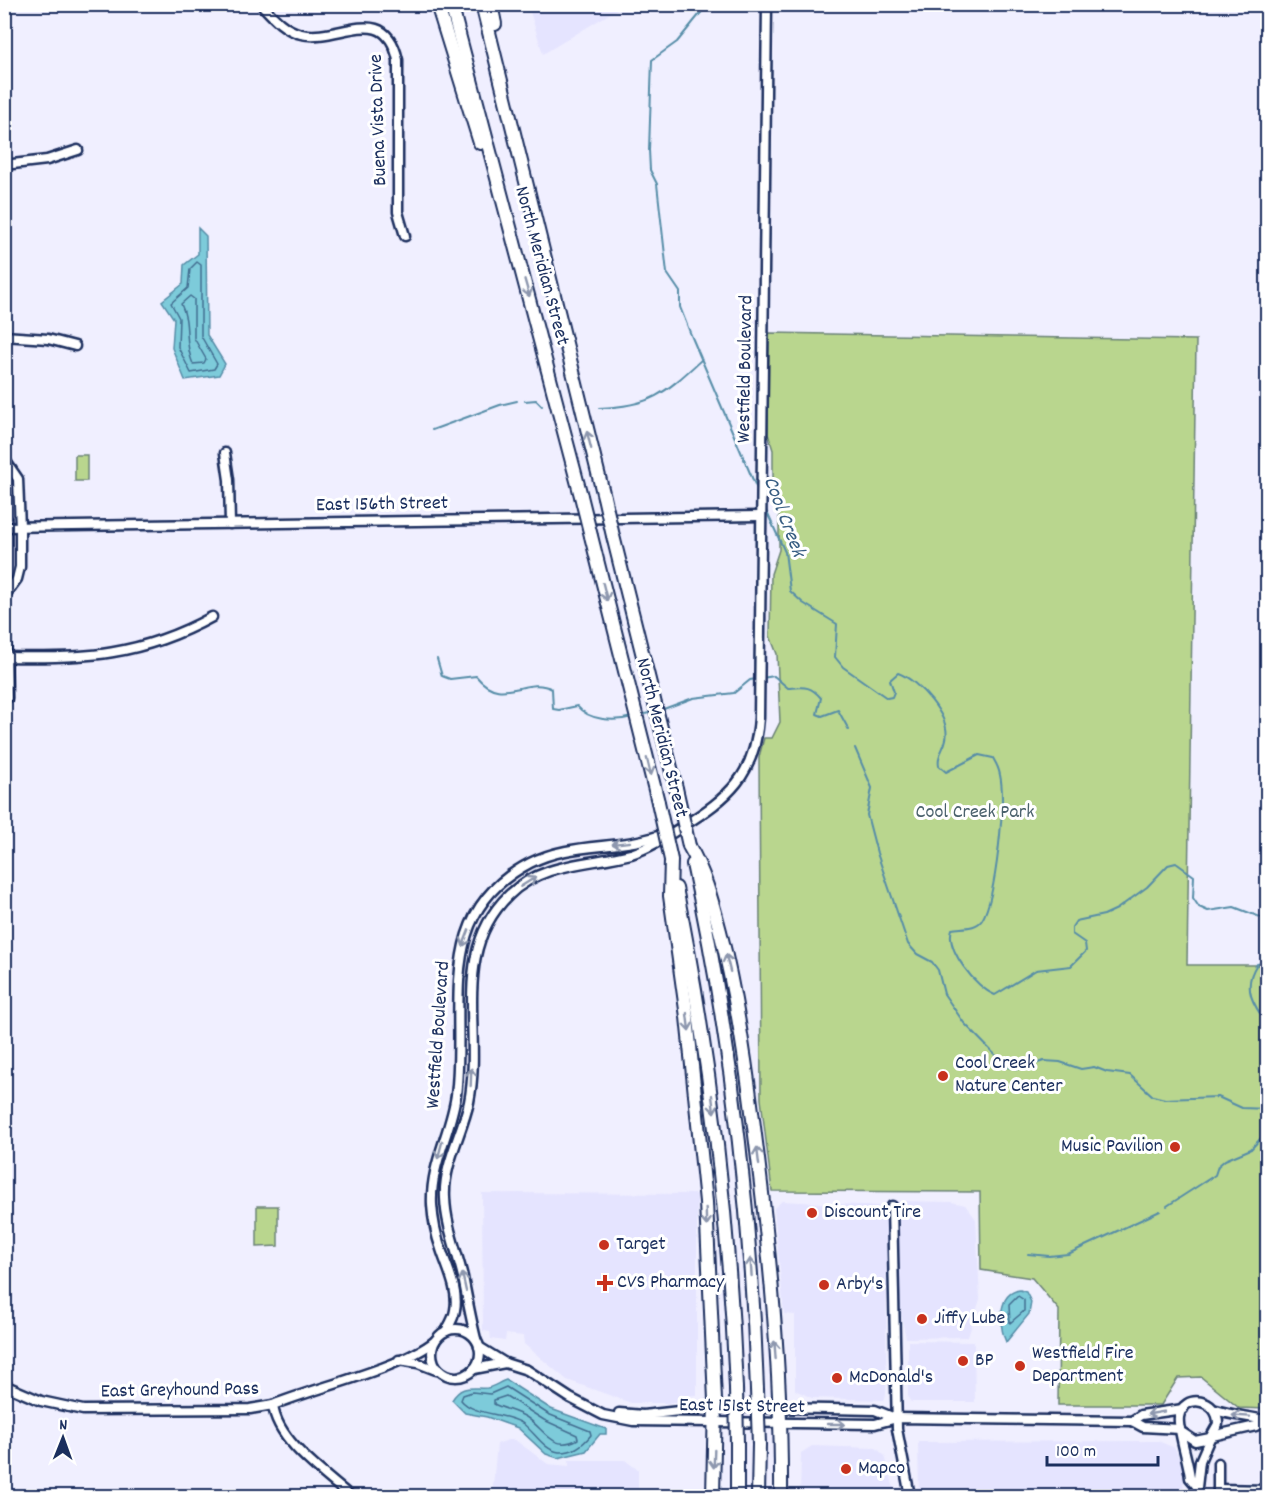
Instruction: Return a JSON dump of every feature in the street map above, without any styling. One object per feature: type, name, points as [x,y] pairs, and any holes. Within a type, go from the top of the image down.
[{"type":"highway","points":[[437,4],[473,122],[511,232]]},
{"type":"highway","name":"North Meridian Street","points":[[451,4],[581,496],[658,802],[694,979],[717,1132],[728,1245],[736,1388],[737,1497]]},
{"type":"highway","name":"North Meridian Street","points":[[482,4],[676,788],[719,995],[740,1142],[749,1236],[758,1389],[759,1497]]},
{"type":"highway","points":[[491,4],[524,167]]},
{"type":"highway","points":[[689,846],[706,878],[726,955],[743,1037],[767,1234],[780,1425],[781,1497]]},
{"type":"highway","points":[[671,860],[670,896],[687,1017],[706,1202],[715,1407],[713,1497]]},
{"type":"street","name":"Buena Vista Drive","points":[[261,4],[279,23],[302,34],[314,35],[368,27],[382,32],[392,41],[398,60],[398,212],[405,236]]},
{"type":"street","name":"Westfield Boulevard","points":[[478,1343],[463,1276],[450,1233],[445,1195],[451,1162],[469,1100],[472,973],[475,950],[484,930],[497,908],[529,880],[550,869],[640,851],[726,798],[748,766],[759,726],[767,4]]},
{"type":"street","points":[[4,165],[47,160],[78,150]]},
{"type":"street","points":[[4,336],[48,339],[75,346]]},
{"type":"street","points":[[225,453],[230,480],[230,524]]},
{"type":"street","points":[[4,468],[5,459]]},
{"type":"street","points":[[5,459],[18,479],[20,527],[20,567],[17,579],[5,592],[7,698]]},
{"type":"street","name":"East 156th Street","points":[[4,527],[760,512]]},
{"type":"street","points":[[5,657],[98,656],[160,642],[212,617]]},
{"type":"street","name":"Westfield Boulevard","points":[[446,1331],[455,1313],[456,1297],[435,1230],[432,1195],[440,1146],[456,1092],[459,962],[464,942],[475,916],[489,896],[508,877],[550,854],[660,836],[696,818]]},
{"type":"street","points":[[892,1206],[897,1418],[910,1497]]},
{"type":"street","points":[[273,1405],[399,1360],[425,1348],[446,1331],[463,1330],[478,1343],[478,1363],[474,1369]]},
{"type":"street","points":[[435,1341],[431,1356],[438,1371]]},
{"type":"street","name":"East 151st Street","points":[[478,1343],[505,1363],[527,1370],[603,1415],[633,1420],[780,1425],[874,1424],[897,1418],[1132,1421],[1143,1427],[1181,1431]]},
{"type":"street","points":[[399,1360],[418,1363],[445,1376],[460,1377],[474,1369],[505,1363]]},
{"type":"street","name":"East Greyhound Pass","points":[[4,1385],[41,1401],[83,1410],[250,1409],[273,1405],[274,1418],[286,1436],[350,1497]]},
{"type":"street","points":[[1196,1485],[1190,1478],[1181,1431],[1179,1418],[1183,1409],[1190,1403],[1199,1401],[1235,1416],[1254,1416],[1267,1421]]},
{"type":"street","name":"East 151st Street","points":[[589,1407],[638,1415],[715,1407],[875,1410],[897,1418]]},
{"type":"street","name":"East 151st Street","points":[[1132,1421],[1142,1415],[1183,1409]]},
{"type":"street","points":[[1196,1497],[1200,1461],[1218,1424],[1216,1410]]},
{"type":"street","points":[[1181,1431],[1195,1441],[1256,1426],[1267,1421]]},
{"type":"street","points":[[1218,1463],[1218,1493],[1268,1490]]},
{"type":"shaded area","points":[[528,4],[624,5],[543,54]]},
{"type":"shaded area","points":[[482,1193],[697,1194],[697,1395],[679,1396],[679,1403],[631,1403],[567,1380],[524,1344],[523,1336],[506,1334],[505,1341],[491,1339],[490,1332],[483,1331]]},
{"type":"shaded area","points":[[782,1201],[878,1206],[887,1219],[886,1395],[883,1400],[812,1398],[795,1390],[795,1315],[784,1314],[774,1208]]},
{"type":"shaded area","points":[[898,1201],[952,1202],[965,1205],[976,1219],[980,1299],[968,1337],[906,1338],[898,1301],[895,1208]]},
{"type":"shaded area","points":[[908,1341],[974,1342],[975,1402],[911,1402],[908,1398]]},
{"type":"shaded area","points":[[515,1440],[548,1464],[569,1466],[569,1460],[625,1460],[638,1470],[638,1496],[492,1496],[497,1444]]},
{"type":"shaded area","points":[[1158,1441],[1175,1448],[1184,1469],[1183,1496],[919,1496],[918,1442]]},
{"type":"shaded area","points":[[812,1446],[876,1448],[885,1456],[896,1496],[800,1496],[801,1453]]},
{"type":"green space","name":"Cool Creek Park","points":[[769,333],[1196,340],[1187,965],[1267,965],[1267,1409],[1239,1408],[1201,1377],[1178,1378],[1161,1405],[1058,1405],[1059,1310],[1032,1278],[981,1270],[980,1192],[772,1191],[761,1099],[759,757],[764,738],[772,738],[780,722],[777,654],[770,636],[771,574],[779,550],[779,501],[773,483],[773,450],[768,434]]},
{"type":"green space","points":[[75,455],[87,455],[87,481],[75,481]]},
{"type":"green space","points":[[257,1206],[278,1206],[278,1246],[257,1247]]},
{"type":"water","points":[[198,228],[206,236],[207,335],[225,364],[219,375],[185,380],[172,348],[174,319],[162,301],[183,284],[184,265],[198,254]]},
{"type":"water","points":[[1020,1290],[1026,1292],[1031,1302],[1029,1314],[1006,1342],[1002,1328],[1002,1311],[1007,1297]]},
{"type":"water","points":[[506,1380],[551,1409],[606,1429],[606,1434],[600,1434],[586,1451],[558,1458],[546,1454],[518,1428],[487,1417],[465,1413],[452,1400],[463,1389],[492,1387]]},
{"type":"waterway","name":"Cool Creek","points":[[708,4],[677,42],[652,60],[650,170],[657,184],[667,273],[680,292],[680,307],[759,494]]},
{"type":"waterway","points":[[599,408],[632,404],[656,396],[677,382],[701,360]]},
{"type":"waterway","points":[[525,401],[536,400],[542,406]]},
{"type":"waterway","points":[[432,430],[517,401]]},
{"type":"waterway","name":"Cool Creek","points":[[765,508],[785,552],[790,591],[803,603],[837,624],[835,657],[843,667],[887,698],[892,697],[894,692],[890,680],[898,673],[915,683],[923,691],[938,710],[946,730],[946,739],[939,762],[939,766],[946,772],[979,755],[993,758],[997,766],[1002,788],[1002,806],[992,891],[982,920],[973,926],[952,929],[951,937],[958,957],[979,985],[995,995],[1036,970],[1071,966],[1086,951],[1085,943],[1072,934],[1072,927],[1076,921],[1104,915],[1117,909],[1147,887],[1168,865],[1176,863],[1194,876],[1193,898],[1199,907],[1208,911],[1234,907],[1268,920]]},
{"type":"waterway","points":[[437,659],[442,676],[450,679],[476,676],[495,690],[542,686],[552,689],[553,709],[577,706],[588,715],[603,719],[618,720],[632,717]]},
{"type":"waterway","points":[[661,710],[693,698],[734,693],[750,680],[774,676],[788,688],[803,687],[813,691],[821,698],[817,714],[822,716],[838,710],[849,730]]},
{"type":"waterway","points":[[641,715],[653,712]]},
{"type":"waterway","points":[[855,748],[872,788],[867,815],[877,853],[908,944],[917,954],[932,962],[938,970],[944,994],[964,1023],[1007,1067],[1019,1069],[1044,1061],[1060,1062],[1081,1069],[1094,1067],[1107,1072],[1130,1075],[1153,1096],[1165,1099],[1218,1097],[1242,1108],[1268,1109]]},
{"type":"waterway","name":"Cool Creek","points":[[1268,962],[1257,964],[1250,981],[1254,1004],[1268,1025]]},
{"type":"waterway","points":[[1167,1206],[1215,1175],[1218,1166],[1225,1160],[1251,1149],[1262,1137],[1268,1121]]},
{"type":"waterway","points":[[1028,1254],[1049,1256],[1068,1254],[1160,1211]]},
{"type":"place","name":"Cool Creek Nature Center","points":[[943,1076]]},
{"type":"place","name":"Music Pavilion","points":[[1175,1147]]},
{"type":"place","name":"Discount Tire","points":[[812,1213]]},
{"type":"place","name":"Target","points":[[604,1245]]},
{"type":"place","name":"CVS Pharmacy","points":[[605,1283]]},
{"type":"place","name":"Arby's","points":[[824,1285]]},
{"type":"place","name":"Jiffy Lube","points":[[922,1319]]},
{"type":"place","name":"BP","points":[[963,1361]]},
{"type":"place","name":"Westfield Fire Department","points":[[1020,1366]]},
{"type":"place","name":"McDonald's","points":[[837,1378]]},
{"type":"place","name":"Mapco","points":[[846,1469]]}]
